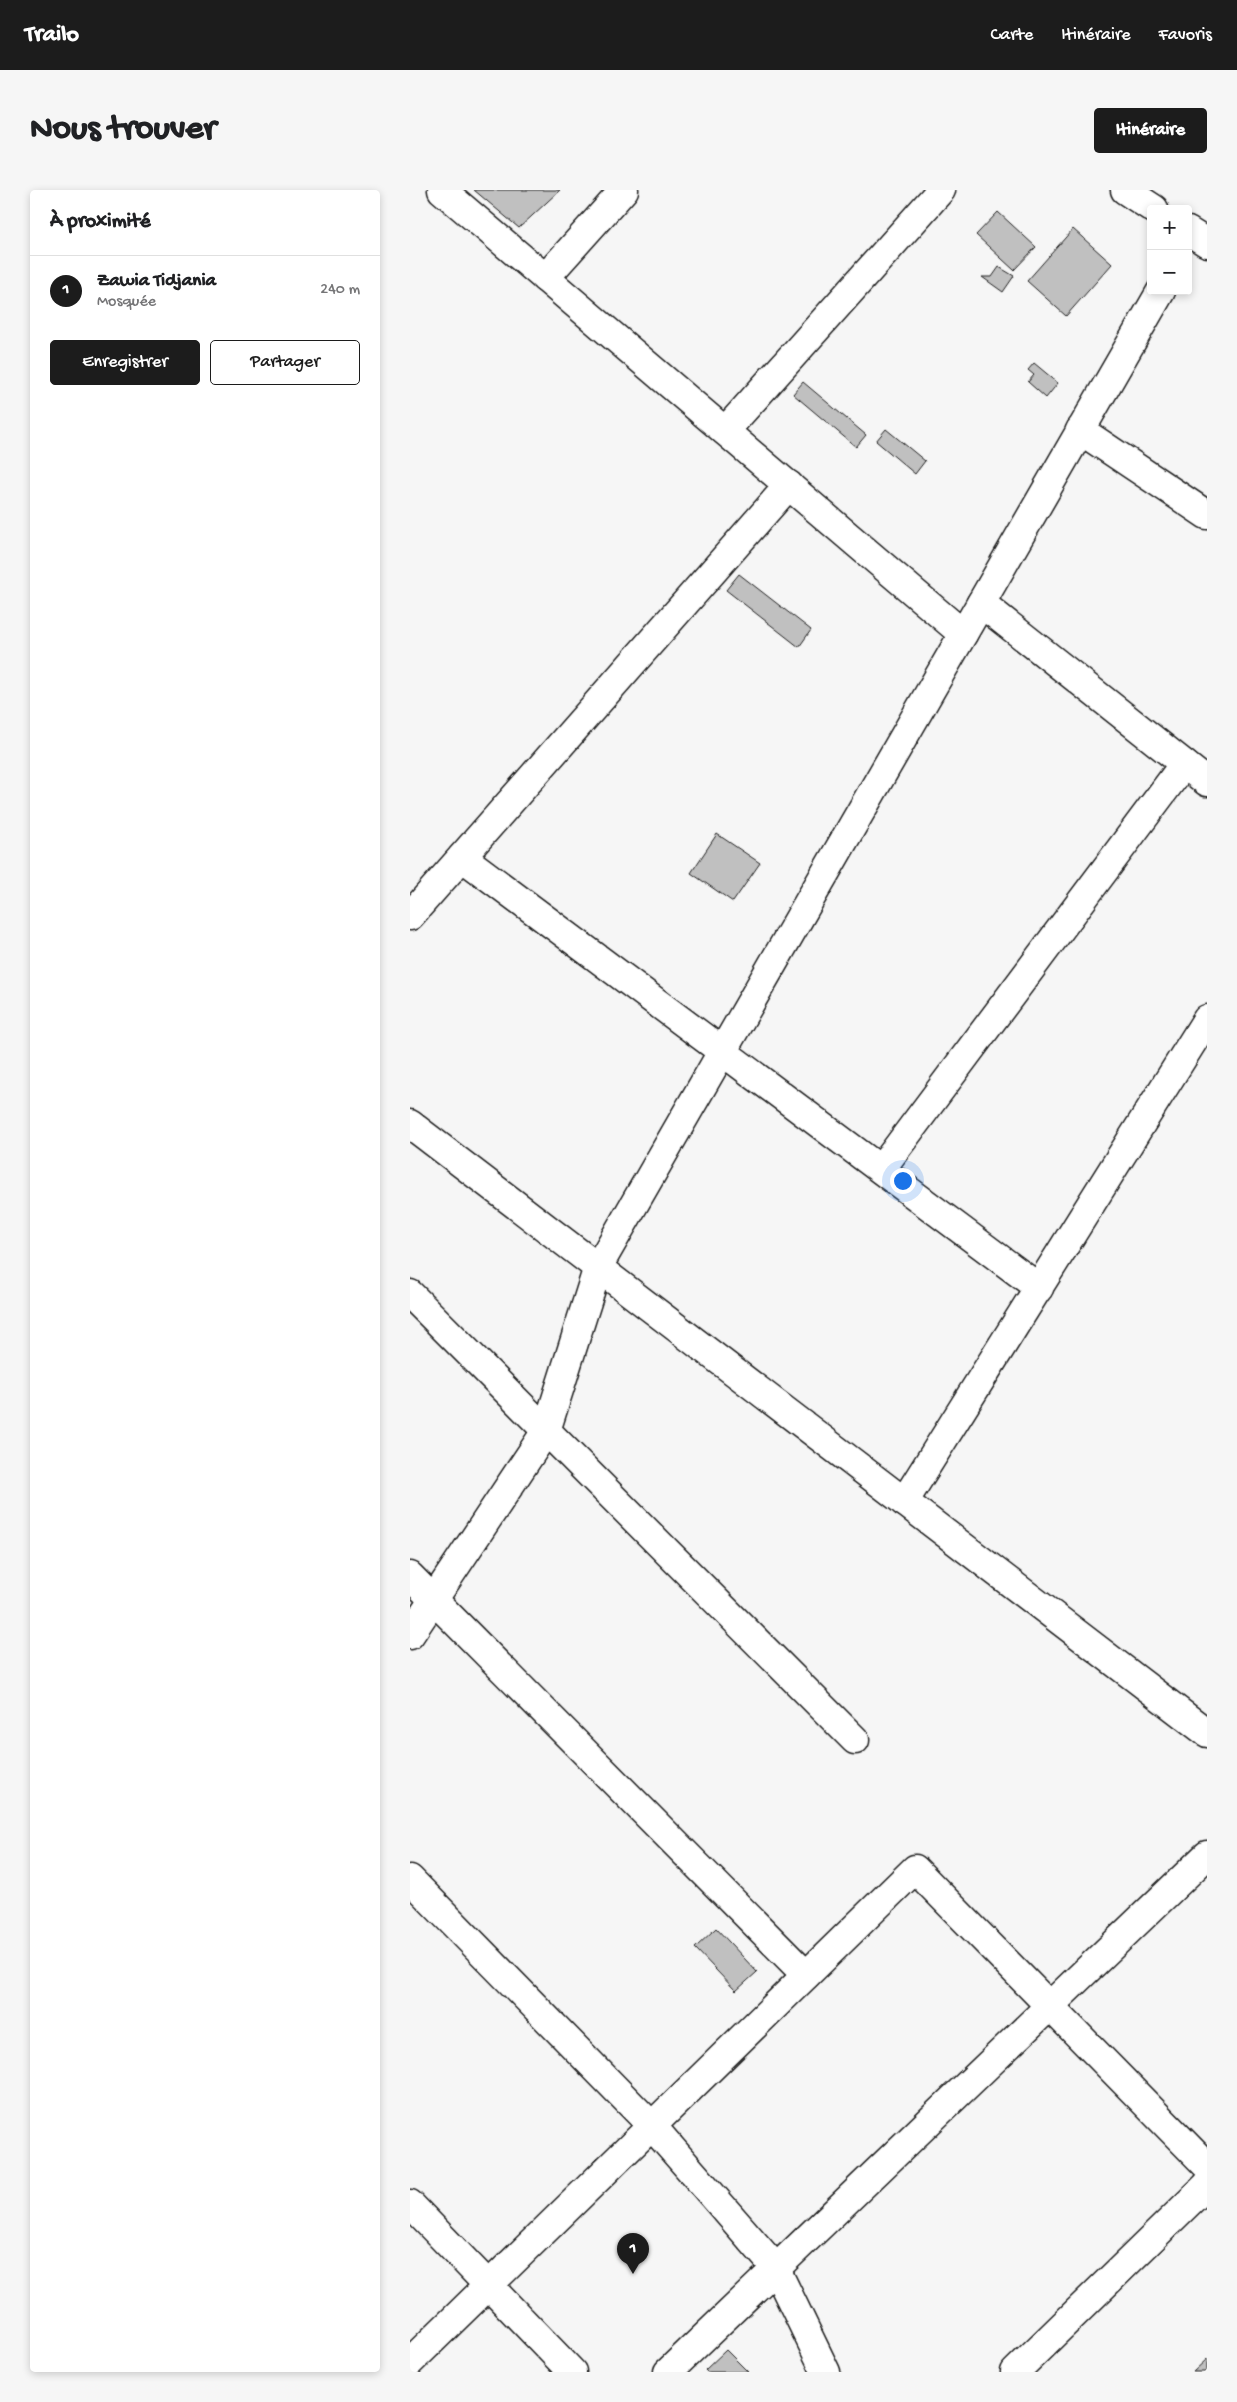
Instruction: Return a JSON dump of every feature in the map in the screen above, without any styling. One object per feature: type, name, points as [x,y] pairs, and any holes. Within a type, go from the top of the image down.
[{"type":"street","points":[[442,190],[963,634]]},
{"type":"street","points":[[545,278],[624,190]]},
{"type":"street","points":[[725,431],[941,190]]},
{"type":"street","points":[[1125,190],[1148,205]]},
{"type":"street","points":[[1157,205],[1166,190]]},
{"type":"street","points":[[410,1634],[546,1431],[598,1267],[1159,295]]},
{"type":"street","points":[[1080,430],[1207,515]]},
{"type":"street","points":[[410,916],[789,485]]},
{"type":"street","points":[[981,603],[1207,782]]},
{"type":"street","points":[[880,1169],[1184,764]]},
{"type":"street","points":[[462,857],[1038,1288]]},
{"type":"street","points":[[904,1502],[1207,1019]]},
{"type":"street","points":[[410,1124],[1207,1734]]},
{"type":"street","points":[[410,1294],[855,1740]]},
{"type":"street","points":[[410,1576],[806,1975]]},
{"type":"street","points":[[668,2372],[775,2267],[1207,1855]]},
{"type":"street","points":[[410,2362],[915,1869],[1207,2166]]},
{"type":"street","points":[[410,1879],[652,2126],[775,2267],[826,2372]]},
{"type":"street","points":[[1015,2372],[1207,2185]]},
{"type":"street","points":[[410,2204],[572,2372]]},
{"type":"building","points":[[474,190],[560,190],[519,228]]},
{"type":"building","points":[[998,212],[1036,247],[1014,270],[976,235]]},
{"type":"building","points":[[1073,229],[1112,264],[1066,316],[1027,281]]},
{"type":"building","points":[[999,267],[1014,276],[1003,292],[982,277],[992,277]]},
{"type":"building","points":[[1034,363],[1058,383],[1046,398],[1028,382],[1034,375],[1028,370]]},
{"type":"building","points":[[803,382],[866,435],[856,447],[793,394]]},
{"type":"building","points":[[886,429],[925,461],[915,474],[876,441]]},
{"type":"building","points":[[739,574],[811,630],[799,647],[726,590]]},
{"type":"building","points":[[717,834],[760,863],[733,902],[691,873]]},
{"type":"building","points":[[716,1928],[757,1972],[736,1991],[695,1948]]},
{"type":"building","points":[[726,2350],[748,2372],[707,2372],[705,2370]]},
{"type":"building","points":[[1207,2359],[1207,2372],[1193,2372]]},
{"type":"place","name":"Zawia Tidjania","points":[[633,2274]]}]
